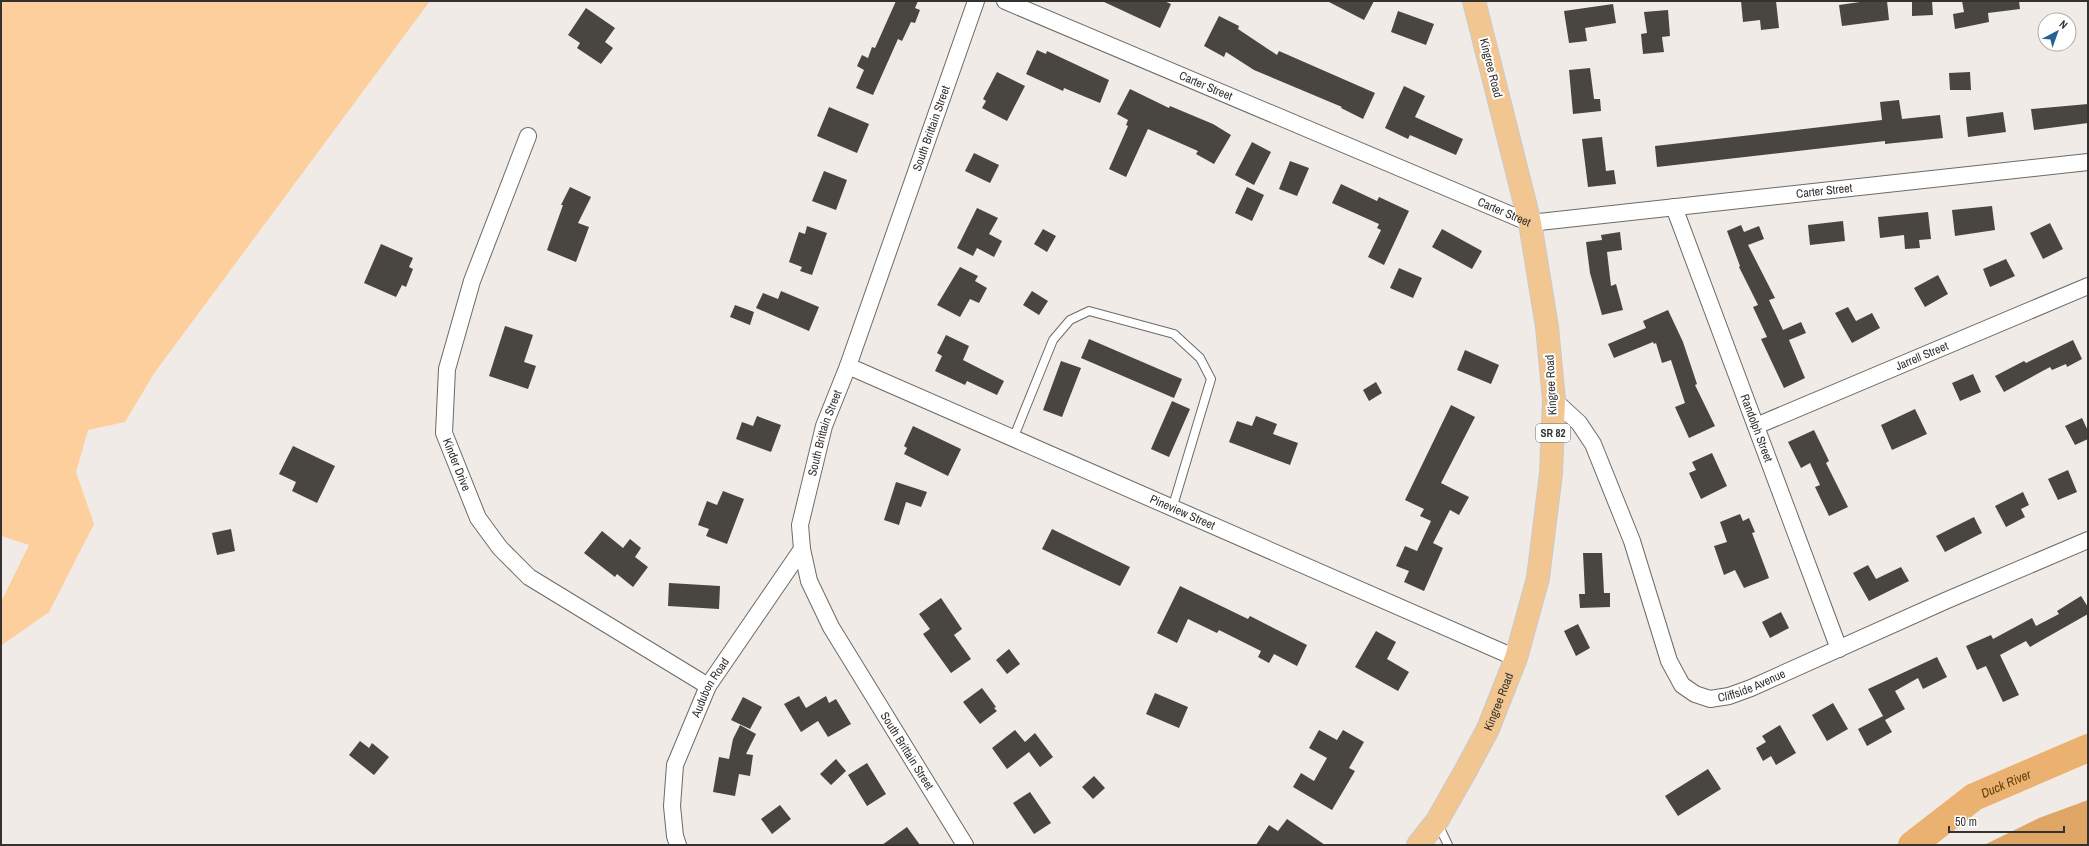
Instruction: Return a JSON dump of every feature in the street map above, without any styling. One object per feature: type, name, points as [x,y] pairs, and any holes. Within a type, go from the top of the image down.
[{"type":"main road","name":"Kingree Road","points":[[1418,845],[1437,821],[1488,729],[1516,658],[1538,578],[1551,473],[1554,400],[1547,328],[1530,223],[1474,1]]},
{"type":"street","name":"South Brittain Street","points":[[965,845],[830,627],[809,581],[802,549],[800,525],[824,426],[848,366],[976,1]]},
{"type":"street","name":"Carter Street","points":[[1005,1],[1530,223],[2088,162]]},
{"type":"street","name":"Kinder Drive","points":[[528,136],[467,295],[447,368],[444,433],[478,518],[500,548],[530,577],[708,686]]},
{"type":"street","name":"Randolph Street","points":[[1674,207],[1839,649]]},
{"type":"street","name":"Jarrell Street","points":[[1756,426],[2088,286]]},
{"type":"street","name":"Pineview Street","points":[[848,366],[1172,509],[1516,658]]},
{"type":"street","name":"Cliffside Avenue","points":[[1554,400],[1579,423],[1593,444],[1632,541],[1669,661],[1682,685],[1695,694],[1710,699],[1729,696],[1751,688],[1944,601],[2088,540]]},
{"type":"street","name":"Audubon Road","points":[[678,845],[675,836],[672,806],[675,765],[708,686],[802,549]]},
{"type":"lane","points":[[1013,438],[1053,340],[1070,320],[1089,311],[1174,334],[1200,358],[1211,379],[1172,509]]},
{"type":"lane","points":[[1437,821],[1448,845]]},
{"type":"shaded area","points":[[1,1],[430,1],[155,372],[125,422],[88,430],[76,472],[94,524],[49,612],[2,645],[1,599],[3,598],[29,545],[1,536]]},
{"type":"shaded area","points":[[2088,800],[2088,845],[1984,845],[2039,818]]},
{"type":"building","points":[[896,1],[918,1],[915,8],[920,10],[915,23],[911,22],[902,41],[898,39],[873,95],[856,88],[864,70],[857,66],[862,55],[868,58],[872,47],[875,48]]},
{"type":"building","points":[[1102,1],[1164,1],[1171,4],[1160,28]]},
{"type":"building","points":[[1327,1],[1374,1],[1364,20]]},
{"type":"building","points":[[1741,1],[1776,1],[1779,28],[1761,30],[1760,20],[1743,22]]},
{"type":"building","points":[[1867,1],[1887,1],[1889,20],[1842,26],[1839,5]]},
{"type":"building","points":[[1912,1],[1932,1],[1933,15],[1912,16]]},
{"type":"building","points":[[1962,1],[2019,1],[2020,9],[1988,13],[1989,22],[1955,29],[1953,14],[1964,12]]},
{"type":"building","points":[[1613,4],[1616,23],[1585,28],[1587,41],[1569,43],[1564,11]]},
{"type":"building","points":[[586,8],[615,28],[605,42],[613,48],[601,64],[577,48],[580,43],[568,35]]},
{"type":"building","points":[[1668,10],[1670,36],[1662,37],[1664,52],[1643,54],[1641,34],[1647,33],[1644,12]]},
{"type":"building","points":[[1398,11],[1434,24],[1426,45],[1391,32]]},
{"type":"building","points":[[1219,16],[1239,26],[1238,29],[1277,55],[1279,51],[1375,93],[1363,119],[1341,108],[1342,107],[1254,70],[1226,52],[1224,57],[1204,46]]},
{"type":"building","points":[[1037,50],[1046,54],[1047,51],[1109,80],[1100,103],[1064,88],[1063,91],[1026,74]]},
{"type":"building","points":[[1590,68],[1594,99],[1600,99],[1601,111],[1573,114],[1569,70]]},
{"type":"building","points":[[997,72],[1025,86],[1007,121],[982,108],[986,101],[983,99]]},
{"type":"building","points":[[1970,72],[1971,90],[1950,90],[1949,73]]},
{"type":"building","points":[[1404,86],[1425,96],[1415,117],[1463,139],[1456,155],[1410,135],[1408,139],[1385,128]]},
{"type":"building","points":[[1130,89],[1169,108],[1170,106],[1213,124],[1231,135],[1214,164],[1196,154],[1198,151],[1148,129],[1126,177],[1109,169],[1128,126],[1126,125],[1128,120],[1117,114]]},
{"type":"building","points":[[1899,100],[1902,119],[1940,115],[1943,138],[1885,144],[1885,141],[1657,167],[1655,146],[1882,120],[1880,102]]},
{"type":"building","points":[[2088,104],[2088,123],[2034,130],[2031,109]]},
{"type":"building","points":[[829,107],[869,124],[857,153],[817,136]]},
{"type":"building","points":[[2003,112],[2006,132],[1968,137],[1966,117]]},
{"type":"building","points":[[1602,137],[1606,171],[1614,170],[1616,184],[1588,187],[1582,139]]},
{"type":"building","points":[[1252,142],[1271,152],[1254,185],[1235,175]]},
{"type":"building","points":[[974,153],[999,165],[990,183],[965,171]]},
{"type":"building","points":[[1290,161],[1309,168],[1297,196],[1279,189]]},
{"type":"building","points":[[824,171],[847,180],[836,210],[812,201]]},
{"type":"building","points":[[1341,184],[1377,201],[1379,197],[1409,211],[1384,265],[1368,257],[1381,230],[1377,228],[1379,224],[1332,203]]},
{"type":"building","points":[[570,187],[591,197],[578,223],[589,227],[576,262],[547,250],[563,205],[561,205]]},
{"type":"building","points":[[1247,187],[1264,195],[1252,221],[1235,213]]},
{"type":"building","points":[[1992,206],[1995,230],[1955,236],[1952,210]]},
{"type":"building","points":[[977,208],[998,218],[989,234],[1002,241],[994,257],[977,248],[973,256],[957,248]]},
{"type":"building","points":[[1928,212],[1931,239],[1919,240],[1920,248],[1905,249],[1904,235],[1880,238],[1878,217]]},
{"type":"building","points":[[1843,221],[1845,241],[1810,245],[1808,225]]},
{"type":"building","points":[[2050,223],[2063,249],[2043,259],[2030,233]]},
{"type":"building","points":[[1741,225],[1744,232],[1759,226],[1764,239],[1748,245],[1775,298],[1769,300],[1783,330],[1801,322],[1806,333],[1789,340],[1805,378],[1784,388],[1761,339],[1767,337],[1753,307],[1758,305],[1739,267],[1740,266],[1727,231]]},
{"type":"building","points":[[807,226],[827,233],[812,275],[800,271],[802,267],[789,262],[799,232],[805,234]]},
{"type":"building","points":[[1043,229],[1056,236],[1047,252],[1034,244]]},
{"type":"building","points":[[1442,229],[1482,251],[1472,269],[1432,247]]},
{"type":"building","points":[[1620,232],[1622,250],[1607,252],[1611,286],[1616,284],[1623,310],[1602,315],[1590,273],[1586,242],[1602,240],[1601,235]]},
{"type":"building","points":[[381,244],[413,258],[409,267],[413,269],[406,287],[402,285],[396,297],[364,283]]},
{"type":"building","points":[[2006,259],[2015,276],[1990,287],[1983,269]]},
{"type":"building","points":[[960,267],[978,276],[975,281],[987,288],[979,303],[970,299],[960,317],[937,305]]},
{"type":"building","points":[[1399,268],[1422,278],[1413,298],[1390,288]]},
{"type":"building","points":[[1938,275],[1948,294],[1925,307],[1914,288]]},
{"type":"building","points":[[781,291],[819,307],[809,331],[756,308],[763,293],[778,299]]},
{"type":"building","points":[[1032,291],[1048,301],[1039,315],[1023,305]]},
{"type":"building","points":[[735,305],[754,312],[750,325],[730,317]]},
{"type":"building","points":[[1848,307],[1856,321],[1872,313],[1880,328],[1852,343],[1835,313]]},
{"type":"building","points":[[1668,310],[1683,342],[1697,384],[1695,385],[1715,426],[1689,438],[1675,407],[1685,403],[1671,360],[1662,363],[1656,343],[1654,344],[1653,342],[1614,358],[1608,344],[1646,328],[1643,321]]},
{"type":"building","points":[[505,326],[533,335],[524,362],[536,366],[528,389],[489,376]]},
{"type":"building","points":[[946,335],[969,346],[963,360],[1004,381],[997,395],[967,381],[965,385],[935,371],[942,356],[937,353]]},
{"type":"building","points":[[1089,339],[1182,379],[1174,398],[1081,358]]},
{"type":"building","points":[[2073,340],[2082,359],[2067,367],[2066,364],[2052,370],[2050,367],[2004,392],[1995,376],[2024,361],[2026,363]]},
{"type":"building","points":[[1465,350],[1499,365],[1491,384],[1457,370]]},
{"type":"building","points":[[1061,361],[1081,368],[1062,417],[1043,410]]},
{"type":"building","points":[[1973,374],[1981,392],[1960,401],[1952,383]]},
{"type":"building","points":[[1376,382],[1382,393],[1369,401],[1363,390]]},
{"type":"building","points":[[1172,401],[1190,409],[1169,457],[1151,449]]},
{"type":"building","points":[[1451,405],[1475,417],[1441,483],[1469,497],[1459,515],[1450,510],[1433,543],[1443,548],[1424,591],[1404,582],[1409,571],[1396,566],[1405,546],[1417,551],[1431,521],[1420,516],[1424,509],[1405,500]]},
{"type":"building","points":[[1915,409],[1927,434],[1892,450],[1881,425]]},
{"type":"building","points":[[757,416],[781,425],[771,452],[736,439],[742,422],[753,426]]},
{"type":"building","points":[[1256,416],[1277,424],[1273,434],[1298,443],[1290,465],[1229,442],[1237,421],[1252,426]]},
{"type":"building","points":[[2082,418],[2088,431],[2088,439],[2075,445],[2065,426]]},
{"type":"building","points":[[913,426],[961,449],[948,476],[904,454],[907,448],[904,446]]},
{"type":"building","points":[[1814,430],[1829,461],[1826,463],[1848,507],[1829,516],[1815,487],[1820,485],[1810,463],[1801,468],[1788,442]]},
{"type":"building","points":[[293,446],[335,466],[317,503],[292,491],[296,482],[279,474]]},
{"type":"building","points":[[1712,453],[1727,486],[1701,499],[1689,473],[1696,470],[1692,462]]},
{"type":"building","points":[[2068,470],[2077,492],[2058,500],[2048,479]]},
{"type":"building","points":[[896,482],[927,492],[921,507],[906,502],[899,525],[884,520]]},
{"type":"building","points":[[723,491],[744,499],[727,544],[706,536],[709,529],[698,525],[707,501],[717,505]]},
{"type":"building","points":[[2023,492],[2029,505],[2021,509],[2025,517],[2006,527],[1995,506]]},
{"type":"building","points":[[1740,514],[1743,521],[1749,518],[1755,532],[1752,533],[1769,578],[1744,588],[1735,570],[1724,575],[1714,546],[1727,542],[1720,522]]},
{"type":"building","points":[[1974,517],[1982,533],[1945,552],[1936,536]]},
{"type":"building","points":[[231,529],[235,551],[217,555],[212,533]]},
{"type":"building","points":[[1052,529],[1130,567],[1120,586],[1042,549]]},
{"type":"building","points":[[602,531],[623,548],[630,539],[641,548],[635,557],[648,567],[633,587],[617,574],[615,577],[584,553]]},
{"type":"building","points":[[1583,553],[1602,553],[1604,593],[1610,593],[1610,607],[1580,608],[1579,594],[1585,594]]},
{"type":"building","points":[[1868,565],[1876,579],[1901,567],[1909,581],[1869,601],[1853,573]]},
{"type":"building","points":[[669,583],[720,586],[719,609],[668,606]]},
{"type":"building","points":[[1180,586],[1248,619],[1250,616],[1307,645],[1297,666],[1274,654],[1269,663],[1258,657],[1261,651],[1219,630],[1217,633],[1188,619],[1177,643],[1157,633]]},
{"type":"building","points":[[2081,596],[2088,607],[2088,614],[2030,647],[2026,641],[2000,655],[2019,695],[2003,702],[1986,666],[1977,670],[1966,646],[1991,635],[1993,639],[2032,618],[2036,626],[2059,614],[2057,611]]},
{"type":"building","points":[[941,598],[962,629],[954,635],[971,659],[951,673],[923,634],[930,629],[919,614]]},
{"type":"building","points":[[1781,612],[1789,628],[1770,638],[1762,622]]},
{"type":"building","points":[[1578,624],[1590,648],[1576,656],[1564,631]]},
{"type":"building","points":[[1376,631],[1396,642],[1387,659],[1409,672],[1398,691],[1355,667]]},
{"type":"building","points":[[1009,649],[1020,664],[1007,674],[996,660]]},
{"type":"building","points":[[1937,657],[1947,677],[1923,689],[1918,678],[1895,691],[1905,709],[1885,720],[1892,732],[1867,746],[1858,729],[1883,716],[1868,689]]},
{"type":"building","points":[[982,688],[996,707],[994,708],[997,711],[980,724],[963,702]]},
{"type":"building","points":[[1155,693],[1188,707],[1179,728],[1146,714]]},
{"type":"building","points":[[799,696],[806,708],[826,696],[829,703],[836,699],[851,724],[828,737],[818,721],[801,732],[784,704]]},
{"type":"building","points":[[743,697],[762,707],[750,729],[731,720]]},
{"type":"building","points":[[1833,703],[1848,729],[1827,741],[1812,715]]},
{"type":"building","points":[[740,725],[756,734],[746,754],[753,755],[750,776],[739,774],[735,796],[713,792],[719,757],[729,759],[733,739]]},
{"type":"building","points":[[1780,725],[1796,753],[1776,765],[1771,756],[1763,761],[1756,748],[1766,742],[1762,736]]},
{"type":"building","points":[[1015,730],[1025,742],[1035,733],[1053,757],[1040,767],[1029,752],[1007,769],[992,748]]},
{"type":"building","points":[[1319,730],[1337,740],[1343,730],[1364,742],[1349,768],[1355,771],[1332,810],[1293,787],[1301,773],[1314,781],[1327,758],[1309,748]]},
{"type":"building","points":[[360,741],[369,748],[372,743],[389,757],[374,775],[349,755]]},
{"type":"building","points":[[836,759],[846,771],[831,785],[820,774]]},
{"type":"building","points":[[867,763],[886,794],[867,806],[848,775]]},
{"type":"building","points":[[1708,769],[1721,789],[1678,816],[1665,796]]},
{"type":"building","points":[[1094,776],[1105,788],[1093,799],[1082,787]]},
{"type":"building","points":[[1030,792],[1051,823],[1034,834],[1013,803]]},
{"type":"building","points":[[780,805],[791,819],[772,834],[761,819]]},
{"type":"building","points":[[1287,819],[1325,845],[1256,845],[1269,825],[1278,831]]},
{"type":"building","points":[[907,827],[920,845],[882,845]]},
{"type":"waterway","name":"Duck River","points":[[1912,845],[1974,797],[2088,748]]}]
